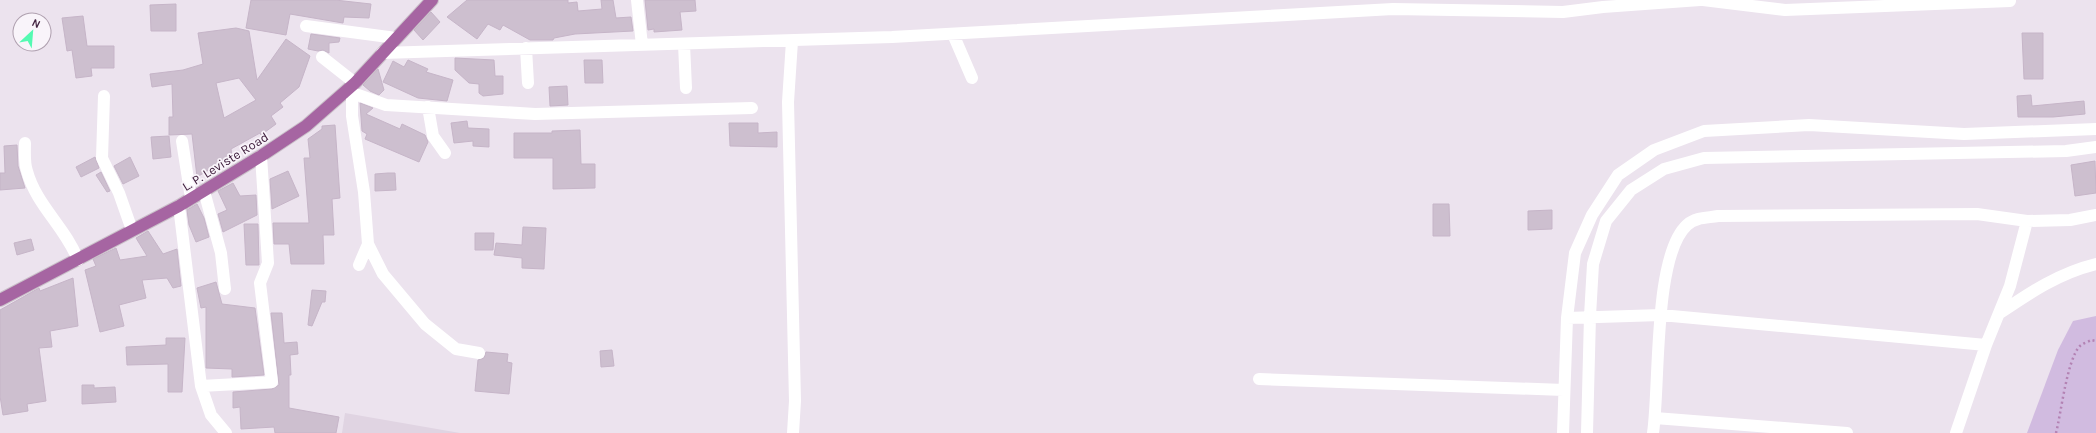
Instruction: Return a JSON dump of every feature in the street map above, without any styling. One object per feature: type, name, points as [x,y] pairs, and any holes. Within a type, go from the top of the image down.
[{"type":"main road","name":"L. P. Leviste Road","points":[[0,300],[179,206],[261,156],[306,126],[352,89],[382,53],[432,0]]},
{"type":"street","points":[[637,0],[642,45]]},
{"type":"street","points":[[382,53],[792,41],[953,34],[1393,9],[1563,12],[1603,6],[1702,0],[1786,10],[2010,1]]},
{"type":"street","points":[[306,26],[396,38]]},
{"type":"street","points":[[953,34],[972,78]]},
{"type":"street","points":[[792,41],[788,102],[795,401],[793,433]]},
{"type":"street","points":[[684,44],[686,88]]},
{"type":"street","points":[[526,48],[528,83]]},
{"type":"street","points":[[322,57],[352,89],[386,105],[535,114],[752,108]]},
{"type":"street","points":[[352,89],[352,116],[364,192],[368,244],[382,274],[425,324],[456,349],[479,353]]},
{"type":"street","points":[[104,96],[102,158],[119,193],[132,230]]},
{"type":"street","points":[[428,108],[433,136],[445,153]]},
{"type":"street","points":[[1564,433],[1567,318],[1575,253],[1592,215],[1618,175],[1654,150],[1704,131],[1809,125],[1964,134],[2096,129]]},
{"type":"street","points":[[182,141],[192,198]]},
{"type":"street","points":[[25,143],[26,170],[33,189],[73,247],[78,260]]},
{"type":"street","points":[[1587,433],[1593,264],[1606,221],[1631,190],[1664,169],[1704,158],[2066,151],[2096,147]]},
{"type":"street","points":[[201,386],[272,382],[260,283],[268,263],[261,156]]},
{"type":"street","points":[[204,191],[221,253],[225,289]]},
{"type":"street","points":[[179,206],[201,386],[212,415],[226,433]]},
{"type":"street","points":[[1653,433],[1663,289],[1670,259],[1678,236],[1696,219],[1718,216],[1977,214],[2027,221],[2070,220],[2096,215]]},
{"type":"street","points":[[1956,433],[1986,345],[2010,286],[2027,221]]},
{"type":"street","points":[[359,265],[368,244]]},
{"type":"street","points":[[2000,313],[2051,280],[2078,269],[2096,264]]},
{"type":"street","points":[[1567,318],[1590,316],[1661,316],[1986,345]]},
{"type":"street","points":[[1259,379],[1564,390]]},
{"type":"street","points":[[1655,418],[1847,433]]},
{"type":"path","points":[[2056,433],[2061,404],[2073,357],[2080,346],[2091,340],[2096,341]]},
{"type":"shaded area","points":[[2096,316],[2096,433],[2027,433],[2058,350],[2073,321]]},
{"type":"shaded area","points":[[345,413],[460,433],[342,433]]},
{"type":"building","points":[[251,0],[335,0],[371,4],[369,18],[344,17],[343,23],[290,14],[286,35],[246,28]]},
{"type":"building","points":[[467,0],[568,0],[568,3],[577,2],[578,11],[602,9],[601,0],[613,0],[616,18],[631,17],[633,31],[575,34],[554,38],[553,40],[530,40],[503,25],[500,30],[488,24],[477,39],[447,17]]},
{"type":"building","points":[[645,0],[695,0],[696,11],[680,12],[682,30],[654,32],[654,29],[648,30]]},
{"type":"building","points":[[176,4],[176,31],[151,31],[150,5]]},
{"type":"building","points":[[431,12],[440,22],[423,40],[414,30]]},
{"type":"building","points":[[83,16],[87,46],[114,46],[114,68],[91,68],[92,76],[76,78],[72,50],[67,51],[62,18]]},
{"type":"building","points":[[236,28],[249,31],[257,80],[286,39],[310,56],[299,87],[280,103],[283,107],[271,116],[276,124],[261,135],[260,133],[231,149],[232,156],[197,177],[192,134],[169,135],[169,117],[173,117],[172,84],[152,87],[150,74],[183,70],[203,64],[198,33]],"holes":[[[239,78],[256,100],[224,118],[216,83]]]},
{"type":"building","points":[[2022,33],[2043,33],[2043,79],[2024,79]]},
{"type":"building","points":[[311,34],[340,38],[339,42],[329,43],[329,53],[323,50],[318,51],[308,49]]},
{"type":"building","points":[[455,58],[494,60],[495,76],[503,76],[503,94],[483,96],[479,93],[479,84],[469,83],[455,70]]},
{"type":"building","points":[[408,60],[428,69],[426,72],[453,80],[447,101],[418,98],[383,82],[393,61],[404,67]]},
{"type":"building","points":[[584,60],[602,60],[603,83],[585,83]]},
{"type":"building","points":[[378,69],[384,90],[379,95],[370,91],[363,85]]},
{"type":"building","points":[[567,86],[568,105],[550,106],[549,87]]},
{"type":"building","points":[[2031,95],[2032,106],[2084,101],[2085,114],[2053,117],[2018,117],[2017,96]]},
{"type":"building","points":[[360,103],[373,108],[366,114],[400,129],[402,124],[425,135],[428,142],[419,162],[365,139],[367,134],[362,131]]},
{"type":"building","points":[[467,121],[468,128],[489,129],[489,147],[473,146],[473,141],[454,143],[451,123]]},
{"type":"building","points":[[729,123],[758,123],[758,133],[777,132],[777,147],[730,146]]},
{"type":"building","points":[[335,125],[340,198],[332,199],[334,235],[323,235],[324,264],[291,264],[289,244],[274,244],[273,223],[309,223],[304,158],[310,158],[308,139],[322,129],[322,126]]},
{"type":"building","points":[[580,130],[581,164],[595,164],[595,188],[553,189],[553,158],[514,158],[514,133],[552,133],[552,131]]},
{"type":"building","points":[[169,136],[171,157],[153,159],[151,137]]},
{"type":"building","points":[[17,145],[18,166],[25,188],[0,190],[0,173],[5,173],[4,146]]},
{"type":"building","points":[[95,157],[99,168],[81,177],[76,167]]},
{"type":"building","points":[[130,157],[139,176],[123,184],[114,166]]},
{"type":"building","points":[[2095,161],[2096,193],[2075,196],[2071,165]]},
{"type":"building","points":[[288,171],[299,196],[272,209],[270,179]]},
{"type":"building","points":[[101,172],[110,191],[107,192],[96,175]]},
{"type":"building","points":[[395,173],[396,190],[375,191],[375,174]]},
{"type":"building","points":[[233,183],[240,196],[256,195],[257,215],[223,232],[218,214],[227,210],[218,191]]},
{"type":"building","points":[[197,204],[204,218],[209,237],[196,242],[189,225],[187,210]]},
{"type":"building","points":[[1433,204],[1449,204],[1450,236],[1433,236]]},
{"type":"building","points":[[1552,210],[1552,229],[1528,230],[1528,211]]},
{"type":"building","points":[[244,224],[258,224],[259,265],[246,265]]},
{"type":"building","points":[[523,227],[546,228],[544,269],[522,268],[522,258],[494,255],[496,243],[522,245]]},
{"type":"building","points":[[148,231],[163,254],[177,249],[181,286],[173,288],[167,278],[142,280],[146,298],[119,305],[124,326],[100,332],[85,270],[96,266],[93,259],[116,248],[120,260],[147,256],[136,238]]},
{"type":"building","points":[[475,233],[494,233],[493,250],[475,250]]},
{"type":"building","points":[[31,239],[34,250],[17,255],[14,243]]},
{"type":"building","points":[[73,278],[78,326],[50,331],[52,347],[39,348],[46,401],[27,404],[28,411],[3,415],[0,396],[0,310],[39,288],[40,291]]},
{"type":"building","points":[[216,282],[222,304],[255,308],[264,375],[232,377],[232,369],[206,368],[206,307],[201,308],[197,288]]},
{"type":"building","points":[[312,290],[326,291],[325,302],[322,302],[312,326],[308,325]]},
{"type":"building","points":[[271,313],[282,313],[284,343],[297,342],[298,354],[290,355],[291,375],[289,375],[289,408],[339,417],[336,433],[275,433],[274,427],[241,429],[240,407],[233,408],[233,392],[272,389],[279,385]]},
{"type":"building","points":[[166,338],[185,338],[182,392],[168,392],[168,364],[127,365],[126,347],[166,345]]},
{"type":"building","points":[[612,350],[614,366],[601,367],[600,351]]},
{"type":"building","points":[[486,352],[508,354],[507,362],[512,363],[509,394],[475,391],[478,360],[484,358]]},
{"type":"building","points":[[82,385],[94,385],[94,388],[115,387],[116,402],[82,404]]}]
